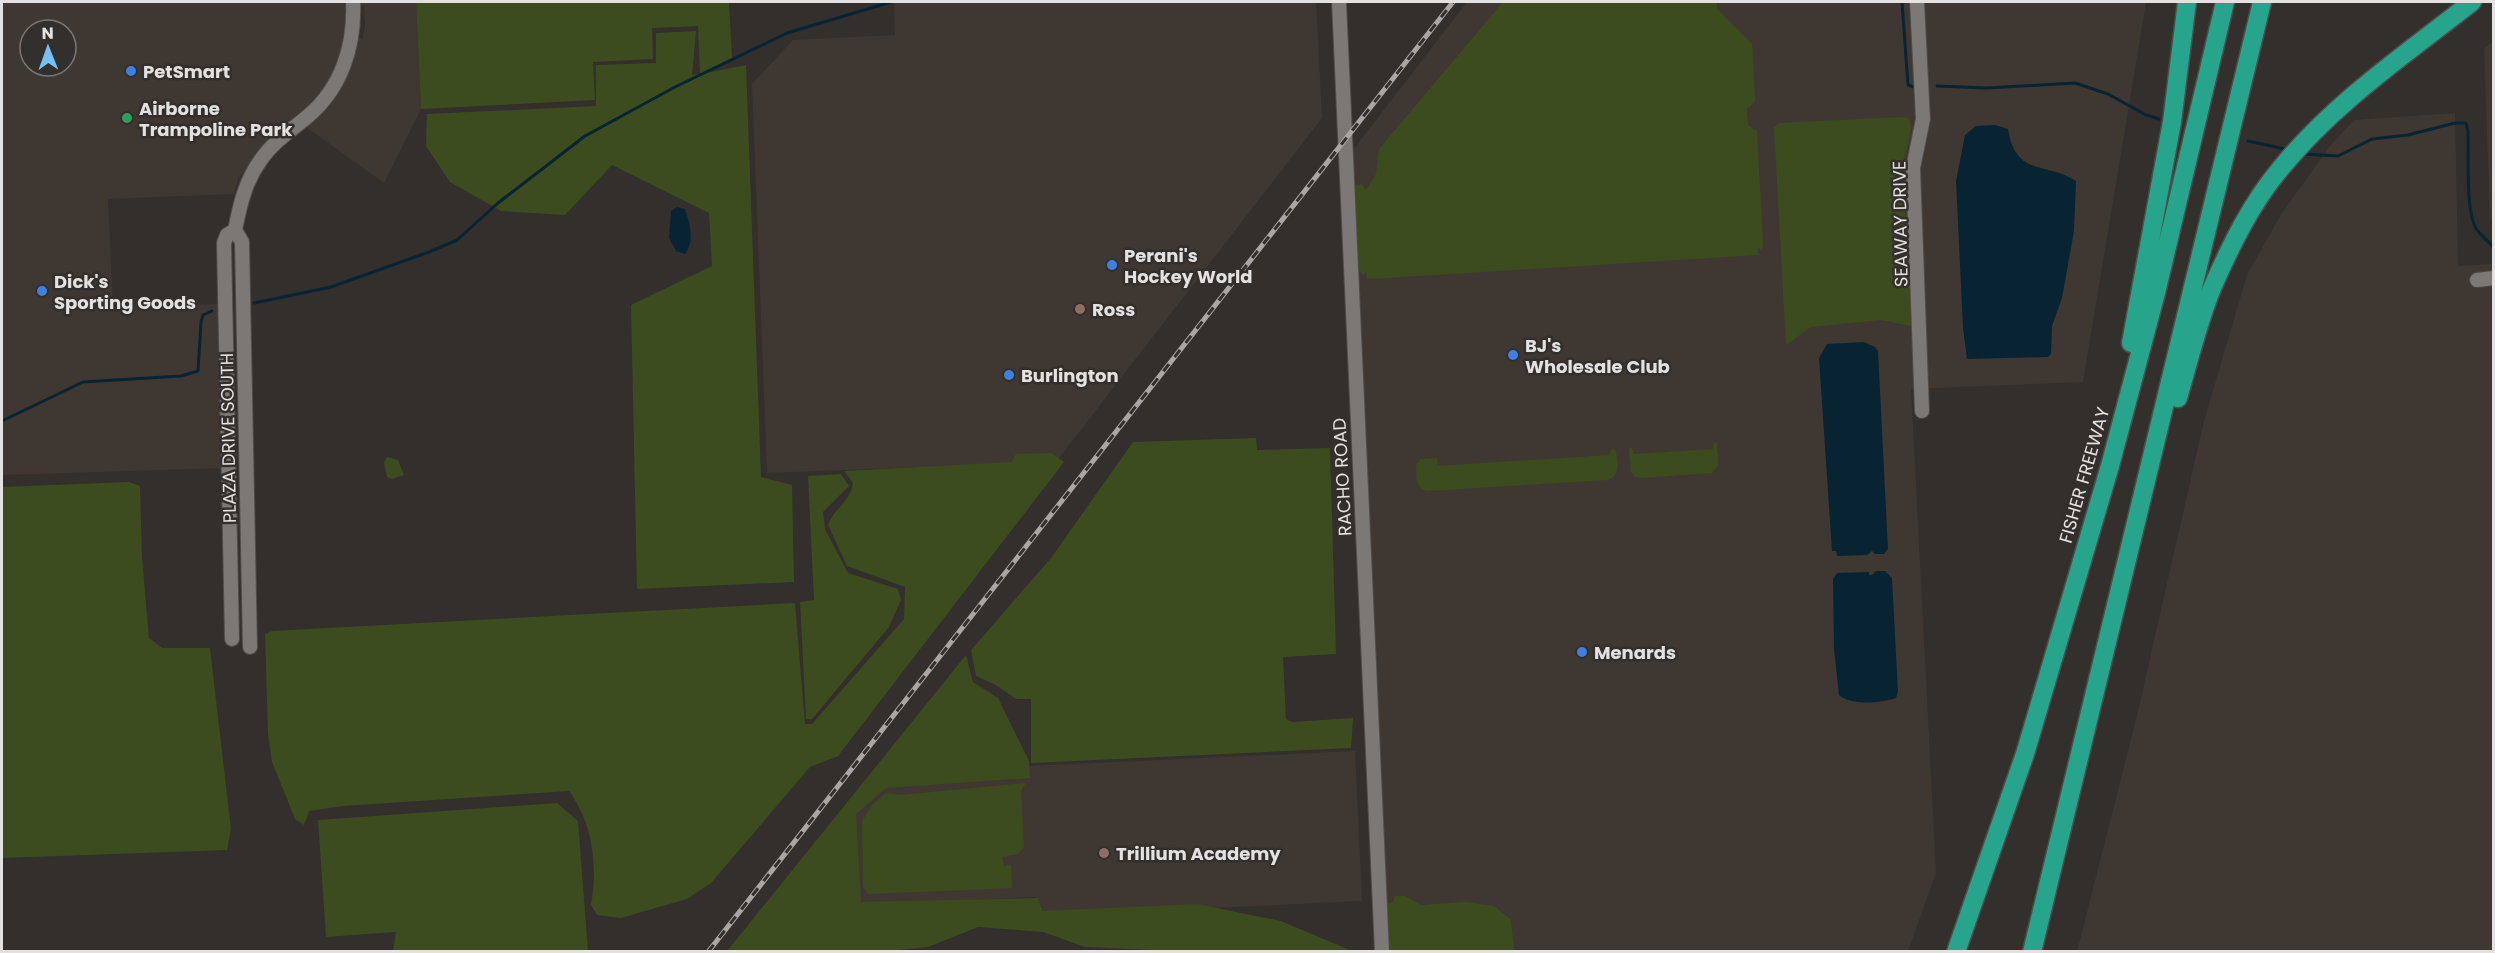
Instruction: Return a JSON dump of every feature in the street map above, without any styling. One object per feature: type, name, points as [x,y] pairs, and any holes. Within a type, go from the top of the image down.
[{"type":"highway","points":[[2110,466],[2119,386],[2133,335],[2172,122],[2187,2]]},
{"type":"highway","name":"FISHER FREEWAY","points":[[1956,951],[2025,754],[2110,466],[2156,293],[2225,2]]},
{"type":"highway","points":[[2032,951],[2145,493],[2262,2]]},
{"type":"highway","points":[[2145,493],[2162,450],[2213,286],[2236,238],[2262,195],[2294,152],[2337,110],[2383,70],[2472,2]]},
{"type":"street","name":"PLAZA DRIVE SOUTH","points":[[250,647],[242,242],[235,230],[242,196],[259,162],[276,142],[322,103],[337,80],[352,40],[353,2]]},
{"type":"street","name":"RACHO ROAD","points":[[1339,2],[1382,951]]},
{"type":"street","name":"SEAWAY DRIVE","points":[[1917,2],[1923,119],[1913,168],[1922,411]]},
{"type":"street","name":"PLAZA DRIVE SOUTH","points":[[232,639],[224,243],[227,235],[235,230]]},
{"type":"street","points":[[2477,280],[2493,278]]},
{"type":"street","points":[[228,415],[245,415]]},
{"type":"street","points":[[231,543],[248,543]]},
{"type":"street","points":[[232,612],[249,611]]},
{"type":"shaded area","points":[[2,2],[416,2],[421,109],[384,183],[295,119],[282,128],[253,159],[238,179],[234,194],[108,199],[113,307],[220,304],[225,468],[2,475]],"holes":[[[364,6],[363,39],[346,33],[347,7]]]},
{"type":"shaded area","points":[[894,2],[1316,2],[1322,118],[1056,462],[767,473],[752,84],[793,40],[895,35]]},
{"type":"shaded area","points":[[1467,2],[2146,2],[2083,382],[1911,389],[1936,873],[1908,951],[1389,951],[1353,150]]},
{"type":"shaded area","points":[[2493,41],[2493,224],[2490,217],[2484,49]]},
{"type":"shaded area","points":[[2455,113],[2458,266],[2494,264],[2493,951],[2077,952],[2138,711],[2204,421],[2247,275],[2280,216],[2330,146],[2354,120]]},
{"type":"shaded area","name":"Trillium Academy","points":[[1355,751],[1362,901],[1036,916],[1035,897],[850,905],[845,809],[876,773]]},
{"type":"green space","points":[[416,2],[729,2],[732,58],[701,74],[746,65],[761,477],[792,485],[794,582],[637,589],[631,305],[712,266],[709,213],[612,165],[565,215],[501,211],[450,182],[426,146],[427,114],[596,106],[596,65],[656,63],[656,33],[696,31],[692,75],[700,74],[698,26],[652,28],[653,59],[593,62],[595,100],[421,109]]},
{"type":"green space","points":[[1503,2],[1717,2],[1717,9],[1752,44],[1755,101],[1747,109],[1748,125],[1757,131],[1763,245],[1761,251],[1758,248],[1758,255],[1370,279],[1367,278],[1366,272],[1364,277],[1357,267],[1354,198],[1356,185],[1362,184],[1366,190],[1376,174],[1379,149]]},
{"type":"green space","points":[[1903,117],[1909,119],[1910,123],[1910,135],[1903,166],[1911,326],[1880,320],[1811,327],[1786,345],[1774,127],[1779,123]]},
{"type":"green space","points":[[1256,438],[1257,450],[1330,448],[1336,654],[1283,657],[1286,719],[1292,722],[1353,718],[1351,748],[1031,763],[1031,699],[1016,699],[994,684],[976,676],[971,650],[1051,558],[1133,442]]},
{"type":"green space","points":[[1714,442],[1717,444],[1718,465],[1712,473],[1642,478],[1635,477],[1631,472],[1629,449],[1631,447],[1634,454],[1713,449]]},
{"type":"green space","points":[[1612,448],[1616,451],[1617,472],[1608,480],[1427,491],[1420,487],[1417,480],[1416,464],[1421,459],[1437,458],[1438,466],[1609,455]]},
{"type":"green space","points":[[1051,453],[1064,462],[838,756],[810,767],[711,883],[687,899],[621,918],[597,915],[591,905],[594,875],[592,846],[584,817],[569,791],[343,806],[309,811],[304,825],[295,819],[272,762],[268,734],[265,634],[272,631],[795,603],[805,724],[812,724],[904,619],[905,587],[847,566],[828,525],[852,489],[853,483],[844,471],[1012,462],[1016,454]]},
{"type":"green space","points":[[387,457],[398,460],[404,475],[392,479],[387,477],[384,463]]},
{"type":"green space","points":[[841,474],[849,486],[823,512],[825,529],[848,573],[898,589],[901,600],[889,627],[812,719],[806,719],[800,602],[814,600],[808,476]]},
{"type":"green space","points":[[129,482],[140,486],[142,557],[149,638],[162,648],[210,648],[231,829],[227,850],[2,858],[2,487]]},
{"type":"green space","points":[[966,655],[973,682],[998,698],[1029,761],[1030,778],[886,788],[856,814],[861,902],[1038,898],[1042,911],[1197,904],[1281,921],[1352,951],[1196,952],[1085,947],[1043,932],[978,927],[928,947],[880,952],[727,951]]},
{"type":"green space","points":[[1026,783],[1021,791],[1024,847],[1018,854],[1002,857],[1004,866],[1011,865],[1012,888],[868,894],[863,887],[862,821],[872,805],[886,793],[901,795]]},
{"type":"green space","points":[[557,803],[578,821],[588,951],[393,951],[396,932],[326,937],[318,820]]},
{"type":"green space","points":[[1395,896],[1405,896],[1421,905],[1464,902],[1494,906],[1511,920],[1514,951],[1388,951],[1388,904],[1393,902]]},
{"type":"water","points":[[1995,125],[2008,129],[2012,144],[2025,162],[2076,181],[2074,231],[2062,298],[2052,326],[2051,354],[2048,357],[1967,359],[1963,328],[1956,181],[1965,135],[1976,126]]},
{"type":"water","points":[[677,207],[685,209],[690,226],[691,238],[685,254],[676,251],[669,238],[671,211]]},
{"type":"water","points":[[1864,342],[1878,351],[1888,549],[1884,554],[1875,554],[1872,551],[1867,555],[1837,556],[1836,551],[1832,551],[1819,358],[1827,344]]},
{"type":"water","points":[[1876,571],[1885,571],[1892,578],[1898,692],[1896,698],[1882,701],[1851,701],[1839,695],[1834,649],[1833,579],[1837,573],[1869,572],[1869,575],[1872,575]]},
{"type":"waterway","points":[[254,303],[331,287],[457,240],[498,203],[585,136],[675,87],[787,33],[891,2]]},
{"type":"waterway","points":[[1902,2],[1908,85],[1914,87]]},
{"type":"waterway","points":[[1937,86],[1987,88],[2075,83],[2108,94],[2146,115],[2159,119]]},
{"type":"waterway","points":[[2304,154],[2338,156],[2372,139],[2408,135],[2455,123],[2466,123],[2468,183],[2473,222],[2477,230],[2494,247]]},
{"type":"waterway","points":[[2248,141],[2285,149]]},
{"type":"waterway","points":[[2,421],[83,382],[181,376],[198,371],[201,322],[203,315],[212,311]]},
{"type":"railway","points":[[708,952],[1453,2]]},
{"type":"place","name":"PetSmart","points":[[131,71]]},
{"type":"place","name":"Airborne Trampoline Park","points":[[127,118]]},
{"type":"place","name":"Perani's Hockey World","points":[[1112,265]]},
{"type":"place","name":"Dick's Sporting Goods","points":[[42,291]]},
{"type":"place","name":"Ross","points":[[1080,309]]},
{"type":"place","name":"BJ's Wholesale Club","points":[[1513,355]]},
{"type":"place","name":"Burlington","points":[[1009,375]]},
{"type":"place","name":"Menards","points":[[1582,652]]},
{"type":"place","name":"Trillium Academy","points":[[1104,853]]}]
